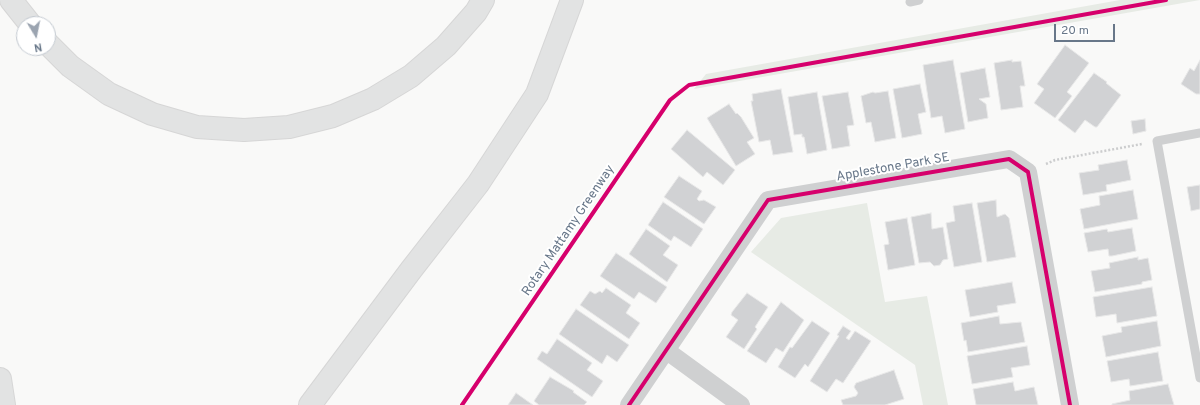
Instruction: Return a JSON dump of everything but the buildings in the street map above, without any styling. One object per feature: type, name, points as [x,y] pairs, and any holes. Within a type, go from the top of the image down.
[{"type":"highway","points":[[10,0],[23,16]]},
{"type":"highway","points":[[56,52],[70,66],[109,94],[152,114],[197,127],[244,130],[289,126],[333,116],[374,99],[411,76],[446,46],[476,12],[483,0]]},
{"type":"highway","points":[[310,405],[411,270],[478,184],[537,94],[572,0]]},
{"type":"highway","points":[[0,379],[4,405]]},
{"type":"street","name":"Applestone Park SE","points":[[629,405],[768,200],[1009,159],[1028,172]]},
{"type":"street","points":[[1028,172],[1070,405]]},
{"type":"street","points":[[667,351],[740,405]]},
{"type":"lane","points":[[911,0],[910,2],[919,0]]},
{"type":"lane","points":[[1200,133],[1157,141],[1200,378]]},
{"type":"path","points":[[696,84],[1166,0]]},
{"type":"path","points":[[1028,172],[1055,160],[1157,141]]},
{"type":"shaded area","points":[[1120,0],[1200,0],[694,89],[706,74]]},
{"type":"shaded area","points":[[867,203],[885,302],[927,296],[948,405],[923,405],[915,365],[751,252],[781,218]]},
{"type":"cycle path","name":"Rotary Mattamy Greenway","points":[[462,405],[670,100],[689,85],[1166,0]]},
{"type":"cycle path","points":[[629,405],[768,200],[1009,159],[1028,172],[1070,405]]}]
